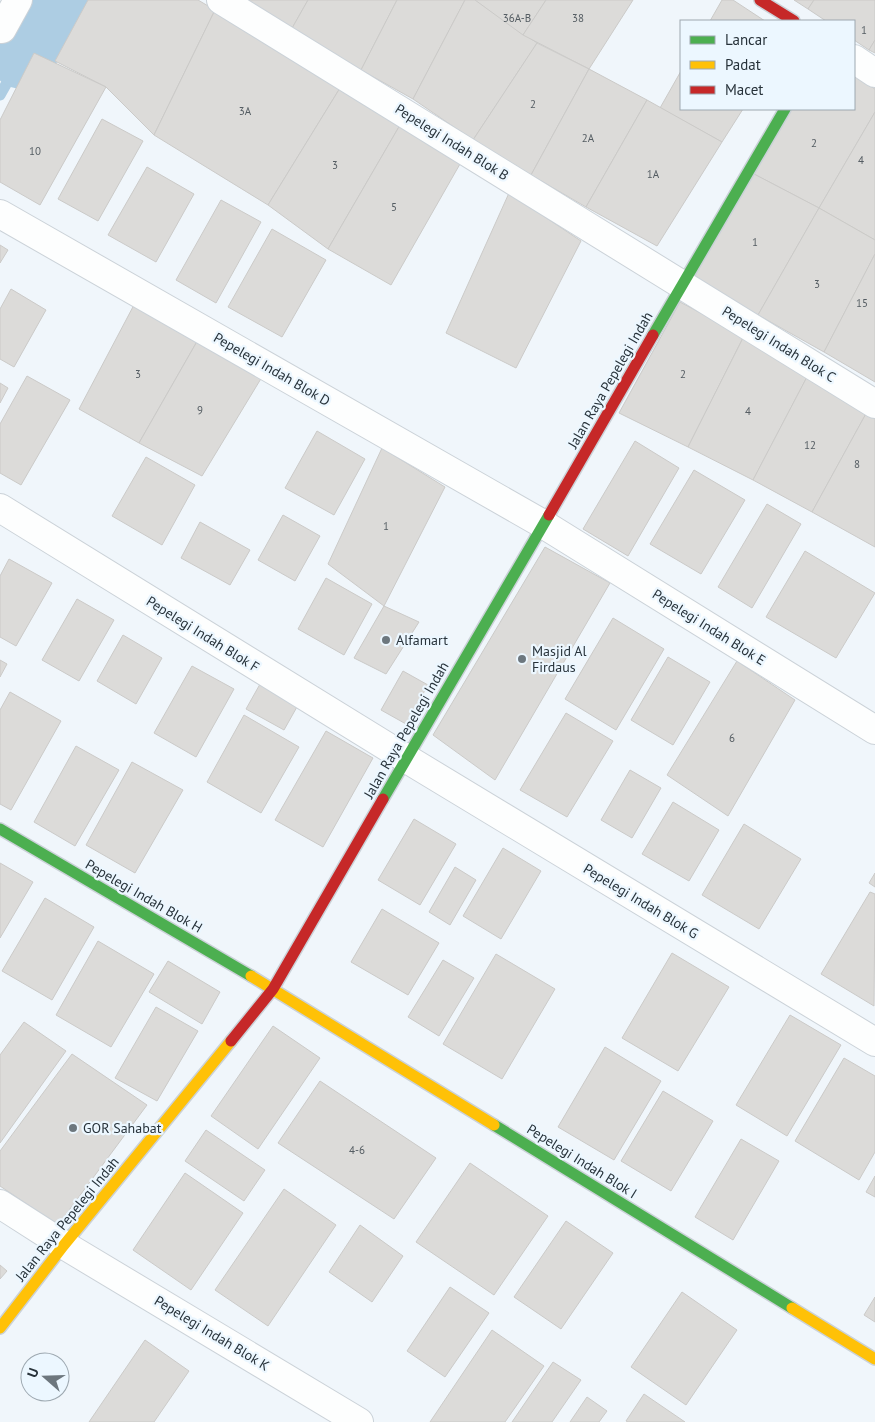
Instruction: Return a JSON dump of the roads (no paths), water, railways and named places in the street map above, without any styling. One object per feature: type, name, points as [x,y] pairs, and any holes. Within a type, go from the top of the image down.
[{"type":"street","points":[[1,29],[18,0]]},
{"type":"street","name":"Pepelegi Indah Blok B","points":[[221,0],[683,284]]},
{"type":"street","points":[[760,0],[792,20]]},
{"type":"street","points":[[855,60],[875,72]]},
{"type":"street","name":"Jalan Raya Pepelegi Indah","points":[[0,1328],[64,1244],[273,989],[784,110]]},
{"type":"street","name":"Pepelegi Indah Blok D","points":[[0,214],[543,524]]},
{"type":"street","name":"Pepelegi Indah Blok C","points":[[683,284],[875,404]]},
{"type":"street","name":"Pepelegi Indah Blok F","points":[[0,508],[407,759]]},
{"type":"street","name":"Pepelegi Indah Blok E","points":[[543,524],[875,730]]},
{"type":"street","name":"Pepelegi Indah Blok G","points":[[407,759],[875,1042]]},
{"type":"street","name":"Pepelegi Indah Blok H","points":[[0,829],[273,989]]},
{"type":"street","name":"Pepelegi Indah Blok I","points":[[273,989],[875,1359]]},
{"type":"street","name":"Pepelegi Indah Blok K","points":[[0,1204],[359,1422]]},
{"type":"waterway","points":[[22,56],[56,0]]},
{"type":"waterway","points":[[0,95],[22,56]]},
{"type":"place","name":"Alfamart","points":[[386,640]]},
{"type":"place","name":"Masjid Al Firdaus","points":[[522,659]]},
{"type":"place","name":"GOR Sahabat","points":[[73,1128]]}]
